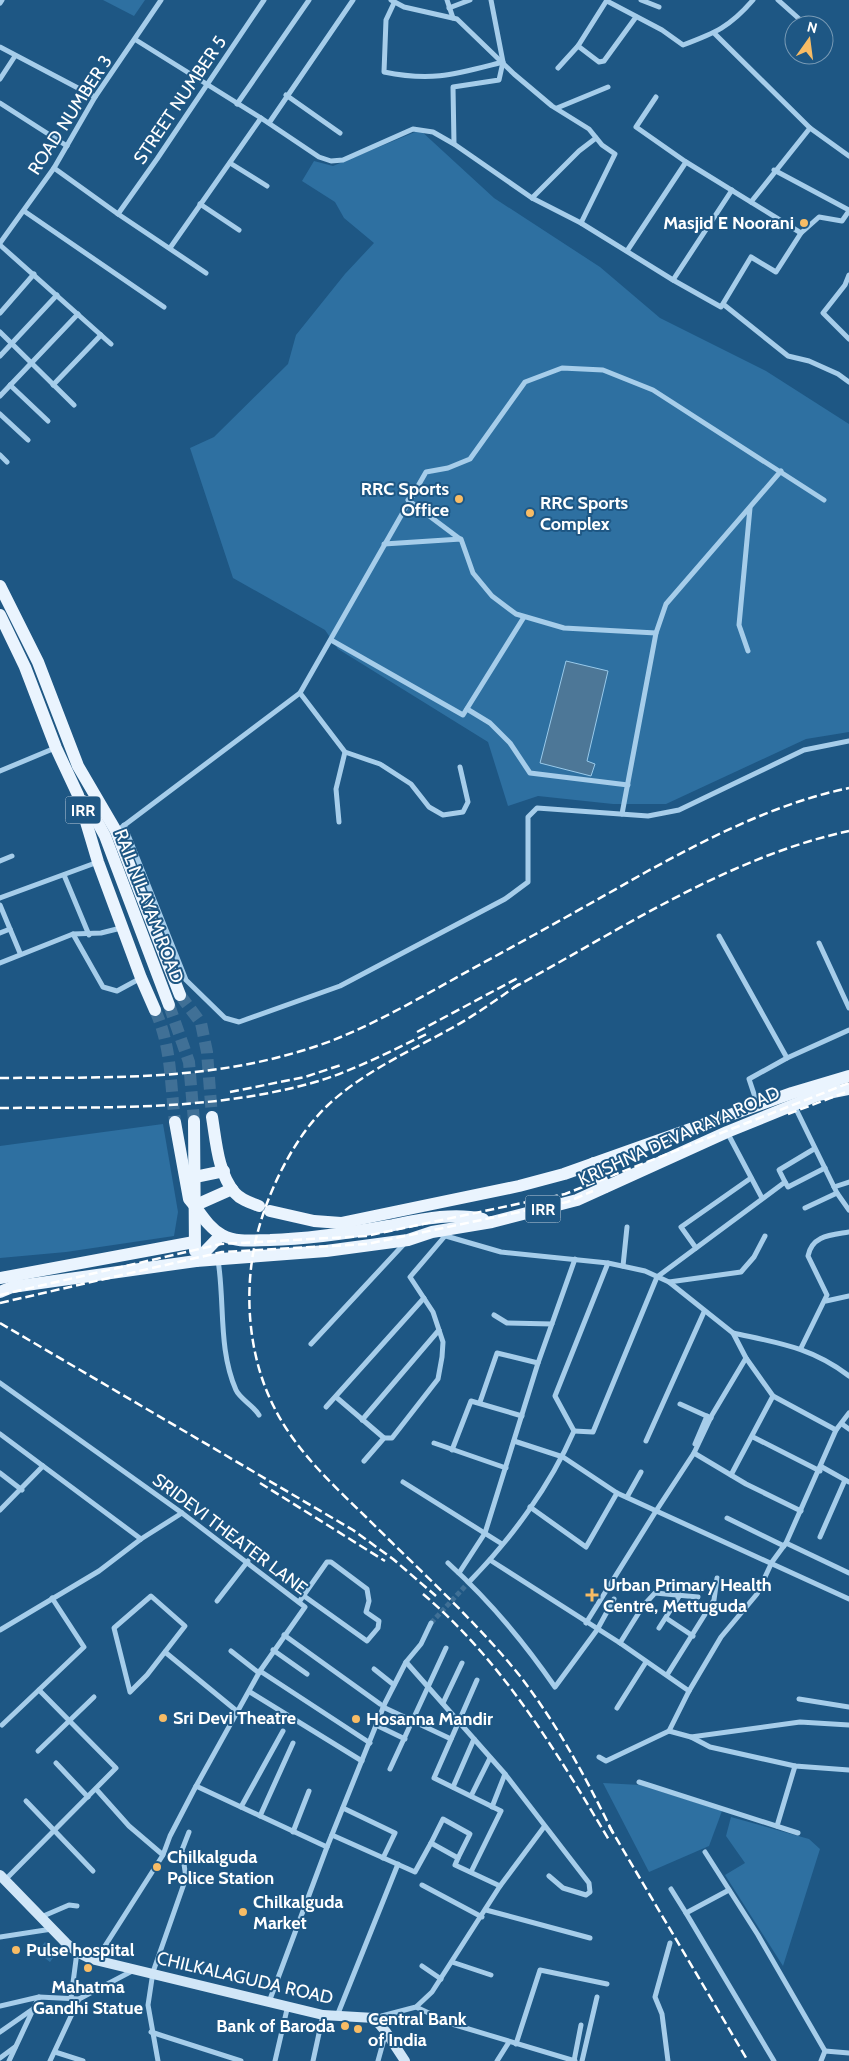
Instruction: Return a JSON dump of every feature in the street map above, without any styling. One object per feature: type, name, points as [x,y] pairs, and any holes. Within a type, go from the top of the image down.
[{"type":"main road","name":"IRR","points":[[0,586],[38,662],[78,766],[89,785],[120,828]]},
{"type":"main road","name":"RAIL NILAYAM ROAD","points":[[0,614],[25,667],[56,748],[78,795],[98,862],[141,978],[155,1010]]},
{"type":"main road","name":"RAIL NILAYAM ROAD","points":[[78,795],[92,812],[104,836],[169,1005]]},
{"type":"main road","points":[[120,828],[180,995]]},
{"type":"main road","name":"KRISHNA DEVA RAYA ROAD","points":[[232,1189],[247,1201],[265,1209],[314,1221],[341,1223],[486,1193],[555,1176],[849,1076]]},
{"type":"main road","name":"KRISHNA DEVA RAYA ROAD","points":[[0,1292],[12,1287],[196,1261],[326,1251],[408,1240],[432,1232],[492,1222],[577,1200],[727,1132],[793,1105],[818,1095],[849,1089]]},
{"type":"main road","points":[[196,1205],[232,1189],[224,1171],[212,1117]]},
{"type":"main road","points":[[194,1121],[196,1205],[194,1242],[196,1261]]},
{"type":"main road","points":[[175,1122],[188,1199],[196,1205],[207,1223],[221,1235],[196,1261]]},
{"type":"main road","points":[[618,1155],[627,1177]]},
{"type":"main road","points":[[594,1164],[605,1187]]},
{"type":"main road","points":[[195,1178],[224,1171]]},
{"type":"main road","name":"KRISHNA DEVA RAYA ROAD","points":[[221,1235],[246,1241],[328,1235],[422,1218],[460,1216],[492,1222]]},
{"type":"main road","points":[[0,1278],[194,1242]]},
{"type":"main road","name":"CHILKALAGUDA ROAD","points":[[3,1878],[77,1952],[96,1960],[153,1972],[324,2015],[374,2018]]},
{"type":"main road","points":[[374,2018],[386,2032],[405,2061]]},
{"type":"street","name":"ROAD NUMBER 3","points":[[0,244],[54,168],[95,97],[162,0]]},
{"type":"street","name":"STREET NUMBER 5","points":[[118,214],[264,0]]},
{"type":"street","points":[[237,104],[309,0]]},
{"type":"street","points":[[268,123],[352,0]]},
{"type":"street","points":[[446,0],[453,18]]},
{"type":"street","points":[[449,8],[470,0]]},
{"type":"street","points":[[454,144],[453,86],[499,80],[503,62],[492,0]]},
{"type":"street","points":[[641,0],[659,7]]},
{"type":"street","points":[[558,68],[578,46],[607,1],[636,18],[662,30],[683,45],[714,33],[737,19],[753,0]]},
{"type":"street","points":[[778,0],[795,15]]},
{"type":"street","points":[[503,62],[453,75],[422,78],[384,72],[386,20],[392,1],[453,18],[467,28],[503,62],[514,74],[557,108],[589,130],[615,154],[582,223]]},
{"type":"street","points":[[578,46],[599,62],[604,61],[636,18]]},
{"type":"street","points":[[714,33],[810,128],[849,156]]},
{"type":"street","points":[[136,40],[261,118],[319,157],[331,161],[343,160],[413,129],[433,132],[454,144],[532,198],[582,223],[673,280],[721,307],[751,256],[776,272],[801,233],[819,216],[842,222],[849,210],[774,170]]},
{"type":"street","points":[[0,47],[95,97]]},
{"type":"street","points":[[0,79],[15,56]]},
{"type":"street","points":[[557,108],[608,87]]},
{"type":"street","points":[[286,95],[340,133]]},
{"type":"street","points":[[656,97],[636,127],[686,162],[801,233]]},
{"type":"street","points":[[0,103],[67,146]]},
{"type":"street","points":[[170,248],[261,118]]},
{"type":"street","points":[[751,202],[774,170],[810,128]]},
{"type":"street","points":[[532,198],[579,151],[596,138]]},
{"type":"street","points":[[628,251],[686,162]]},
{"type":"street","points":[[230,163],[267,186]]},
{"type":"street","points":[[54,168],[118,214],[206,272]]},
{"type":"street","points":[[673,280],[732,190]]},
{"type":"street","points":[[200,204],[239,230]]},
{"type":"street","points":[[24,211],[164,307]]},
{"type":"street","points":[[0,244],[111,344]]},
{"type":"street","points":[[0,313],[34,274]]},
{"type":"street","points":[[849,276],[845,285],[823,313],[849,339]]},
{"type":"street","points":[[0,356],[57,295]]},
{"type":"street","points":[[723,304],[788,356],[809,361],[838,374],[849,382]]},
{"type":"street","points":[[0,396],[78,314]]},
{"type":"street","points":[[0,332],[74,404]]},
{"type":"street","points":[[53,385],[101,335]]},
{"type":"street","points":[[824,500],[653,390],[603,370],[562,368],[525,382],[470,459],[448,468],[426,472],[408,500],[300,694],[120,828],[186,980],[225,1018],[239,1022],[340,986],[505,899],[528,882],[528,817],[537,808],[648,816],[679,810],[804,750],[849,741]]},
{"type":"street","points":[[10,385],[48,422]]},
{"type":"street","points":[[0,414],[28,440]]},
{"type":"street","points":[[0,455],[7,462]]},
{"type":"street","points":[[622,814],[656,633],[666,604],[781,471]]},
{"type":"street","points":[[408,500],[461,539],[473,573],[505,608],[524,617],[564,628],[656,633]]},
{"type":"street","points":[[748,651],[739,625],[750,507]]},
{"type":"street","points":[[384,544],[461,539]]},
{"type":"street","points":[[331,640],[463,715],[524,617]]},
{"type":"street","points":[[300,694],[345,752],[380,764],[411,784],[429,807],[443,815],[463,812],[468,802],[460,767]]},
{"type":"street","points":[[466,709],[490,723],[510,743],[530,773],[628,784]]},
{"type":"street","points":[[0,771],[56,748]]},
{"type":"street","points":[[339,822],[336,790],[345,752]]},
{"type":"street","points":[[0,861],[12,856]]},
{"type":"street","points":[[0,898],[98,862]]},
{"type":"street","points":[[64,875],[89,935]]},
{"type":"street","points":[[0,905],[20,953]]},
{"type":"street","points":[[0,963],[20,953],[74,934],[89,935],[122,928]]},
{"type":"street","points":[[0,933],[10,929]]},
{"type":"street","points":[[74,934],[103,987],[117,991],[141,978]]},
{"type":"street","points":[[719,936],[786,1058]]},
{"type":"street","points":[[819,943],[849,1008]]},
{"type":"street","points":[[758,1106],[749,1079],[786,1058],[849,1030]]},
{"type":"street","points":[[793,1105],[837,1193],[849,1210]]},
{"type":"street","points":[[727,1132],[762,1198]]},
{"type":"street","points":[[814,1149],[779,1170],[785,1182],[788,1187],[825,1168]]},
{"type":"street","points":[[696,1248],[681,1227],[751,1178]]},
{"type":"street","points":[[574,1431],[593,1432],[657,1276],[785,1182]]},
{"type":"street","points":[[834,1187],[849,1182]]},
{"type":"street","points":[[805,1208],[837,1193]]},
{"type":"street","points":[[623,1266],[627,1227]]},
{"type":"street","points":[[432,1232],[501,1252],[608,1263],[657,1276],[670,1282],[704,1312],[733,1333],[801,1348],[829,1361],[849,1376]]},
{"type":"street","points":[[801,1348],[826,1301],[825,1289],[808,1256],[809,1251],[820,1238],[849,1232]]},
{"type":"street","points":[[336,1397],[384,1438],[392,1438],[438,1379],[443,1342],[433,1312],[410,1277],[445,1236]]},
{"type":"street","points":[[670,1282],[741,1272],[754,1257],[765,1236]]},
{"type":"street","points":[[311,1344],[408,1240]]},
{"type":"street","points":[[459,1573],[485,1532],[538,1363],[575,1259]]},
{"type":"street","points":[[218,1260],[223,1333],[230,1373],[237,1393],[255,1408],[259,1415]]},
{"type":"street","points":[[574,1431],[555,1396],[608,1263]]},
{"type":"street","points":[[826,1301],[849,1296]]},
{"type":"street","points":[[326,1407],[424,1298]]},
{"type":"street","points":[[646,1441],[704,1312]]},
{"type":"street","points":[[494,1315],[507,1323],[552,1324]]},
{"type":"street","points":[[362,1420],[439,1330]]},
{"type":"street","points":[[733,1333],[746,1358],[773,1396],[836,1430]]},
{"type":"street","points":[[480,1402],[497,1354],[501,1353],[538,1363]]},
{"type":"street","points":[[694,1444],[746,1358]]},
{"type":"street","name":"SRIDEVI THEATER LANE","points":[[0,1383],[248,1561],[305,1607],[273,1650],[196,1786],[162,1855],[96,1960]]},
{"type":"street","points":[[731,1475],[753,1437],[773,1396]]},
{"type":"street","points":[[452,1450],[469,1402],[474,1400],[522,1416]]},
{"type":"street","points":[[680,1404],[709,1417]]},
{"type":"street","points":[[600,1757],[606,1761],[669,1731],[688,1691],[721,1638],[757,1594],[772,1562],[785,1545],[821,1469],[836,1430],[849,1412]]},
{"type":"street","points":[[586,1622],[694,1453],[709,1417]]},
{"type":"street","points":[[842,1424],[849,1429]]},
{"type":"street","points":[[470,1581],[490,1560],[530,1507],[563,1457],[574,1431]]},
{"type":"street","points":[[0,1434],[141,1539]]},
{"type":"street","points":[[753,1437],[847,1481],[820,1537]]},
{"type":"street","points":[[364,1461],[384,1438]]},
{"type":"street","points":[[514,1441],[563,1457],[618,1493],[739,1550],[772,1562],[849,1599]]},
{"type":"street","points":[[434,1443],[506,1468]]},
{"type":"street","points":[[694,1453],[731,1475],[801,1511]]},
{"type":"street","points":[[0,1510],[22,1490],[43,1466]]},
{"type":"street","points":[[627,1497],[641,1472]]},
{"type":"street","points":[[0,1473],[22,1490]]},
{"type":"street","points":[[403,1482],[502,1544]]},
{"type":"street","points":[[530,1507],[586,1547],[618,1493]]},
{"type":"street","points":[[0,1630],[99,1570],[141,1539],[182,1513]]},
{"type":"street","points":[[727,1518],[849,1573]]},
{"type":"street","points":[[490,1560],[667,1675],[688,1691]]},
{"type":"street","points":[[217,1601],[248,1561]]},
{"type":"street","points":[[299,1602],[327,1562],[331,1562],[368,1588],[369,1601],[366,1612],[379,1621],[378,1628],[367,1641],[304,1596]]},
{"type":"street","points":[[448,1563],[470,1581],[529,1649],[555,1688],[597,1630],[614,1599]]},
{"type":"street","points":[[667,1675],[714,1600],[717,1578]]},
{"type":"street","points":[[620,1644],[654,1592],[698,1597]]},
{"type":"street","points":[[659,1628],[680,1595]]},
{"type":"street","points":[[151,1596],[185,1626],[165,1652],[147,1675],[130,1692],[114,1628],[151,1596]]},
{"type":"street","points":[[2,1726],[84,1647],[52,1598]]},
{"type":"street","points":[[666,1618],[693,1636]]},
{"type":"street","points":[[270,2002],[332,1835],[370,1743],[382,1706],[406,1662],[421,1644],[431,1622]]},
{"type":"street","points":[[284,1635],[382,1706],[451,1739]]},
{"type":"street","points":[[390,1769],[446,1648]]},
{"type":"street","points":[[273,1650],[307,1674]]},
{"type":"street","points":[[231,1651],[260,1672],[370,1743]]},
{"type":"street","points":[[165,1652],[238,1712]]},
{"type":"street","points":[[406,1662],[505,1774],[589,1883],[590,1892],[586,1895],[566,1889],[549,1876]]},
{"type":"street","points":[[617,1708],[646,1662]]},
{"type":"street","points":[[442,1703],[462,1663]]},
{"type":"street","points":[[374,1669],[394,1685]]},
{"type":"street","points":[[471,1872],[502,1811],[434,1778],[477,1680]]},
{"type":"street","points":[[3,1878],[54,1832],[116,1768],[39,1690]]},
{"type":"street","points":[[250,1692],[362,1760]]},
{"type":"street","points":[[38,1751],[94,1697]]},
{"type":"street","points":[[799,1699],[849,1707]]},
{"type":"street","points":[[691,1737],[800,1722],[849,1725]]},
{"type":"street","points":[[376,1725],[405,1739]]},
{"type":"street","points":[[242,1807],[283,1731]]},
{"type":"street","points":[[669,1731],[691,1737],[710,1747],[795,1766],[849,1770]]},
{"type":"street","points":[[453,1788],[474,1739]]},
{"type":"street","points":[[260,1816],[293,1743]]},
{"type":"street","points":[[471,1796],[490,1758]]},
{"type":"street","points":[[56,1763],[88,1797]]},
{"type":"street","points":[[777,1826],[795,1766]]},
{"type":"street","points":[[492,1806],[505,1774]]},
{"type":"street","points":[[639,1782],[798,1833]]},
{"type":"street","points":[[196,1786],[327,1848]]},
{"type":"street","points":[[96,1789],[129,1826],[162,1855]]},
{"type":"street","points":[[293,1832],[309,1791]]},
{"type":"street","points":[[26,1801],[54,1832],[94,1871]]},
{"type":"street","points":[[343,1808],[394,1833],[383,1858]]},
{"type":"street","points":[[332,1835],[415,1872],[443,1819],[470,1834],[455,1864],[500,1886]]},
{"type":"street","points":[[374,2018],[416,2007],[432,1992],[482,1917],[500,1886],[544,1827]]},
{"type":"street","points":[[158,2061],[151,2032],[148,2005],[153,1972],[186,1878],[182,1850],[189,1832]]},
{"type":"street","points":[[431,1843],[458,1858]]},
{"type":"street","points":[[705,1852],[825,2051]]},
{"type":"street","points":[[337,2016],[398,1864]]},
{"type":"street","points":[[422,1885],[482,1917]]},
{"type":"street","points":[[671,1889],[774,2061]]},
{"type":"street","points":[[686,1913],[729,1890]]},
{"type":"street","points":[[41,1917],[69,1905],[77,1906]]},
{"type":"street","points":[[486,1910],[590,1938]]},
{"type":"street","points":[[0,1937],[52,1929]]},
{"type":"street","points":[[668,2061],[662,2014],[655,1997],[670,1943]]},
{"type":"street","points":[[71,1998],[77,1952]]},
{"type":"street","points":[[452,1962],[491,1974]]},
{"type":"street","points":[[422,1966],[441,1979]]},
{"type":"street","points":[[0,2006],[39,1997],[79,1998],[136,1969]]},
{"type":"street","points":[[516,2044],[540,1970],[607,1984]]},
{"type":"street","points":[[582,2061],[597,1996]]},
{"type":"street","points":[[9,2061],[39,1997]]},
{"type":"street","points":[[50,2061],[79,1998]]},
{"type":"street","points":[[275,2061],[288,2005]]},
{"type":"street","points":[[416,2007],[452,2024],[562,2060],[574,2061],[581,2025]]},
{"type":"street","points":[[0,2032],[33,2009]]},
{"type":"street","points":[[313,2061],[324,2015]]},
{"type":"street","points":[[151,2032],[241,2061]]},
{"type":"street","points":[[378,2061],[386,2032]]},
{"type":"street","points":[[497,2061],[509,2042]]},
{"type":"street","points":[[0,2058],[15,2047]]},
{"type":"street","points":[[825,2051],[849,2053]]},
{"type":"street","points":[[821,2061],[825,2051]]},
{"type":"street","points":[[55,2052],[83,2061]]},
{"type":"street","points":[[544,2061],[548,2054]]},
{"type":"shaded area","points":[[103,0],[145,0],[134,16]]},
{"type":"shaded area","name":"RRC Sports Complex","points":[[420,130],[494,198],[600,267],[660,318],[766,371],[849,424],[849,732],[806,739],[666,804],[613,804],[538,796],[508,806],[488,742],[338,649],[325,630],[233,578],[190,448],[214,437],[288,364],[296,335],[345,274],[374,243],[344,218],[335,202],[302,181],[314,161],[333,166]]},
{"type":"shaded area","points":[[566,661],[608,671],[587,761],[595,764],[591,776],[540,763]]},
{"type":"shaded area","points":[[163,1124],[178,1212],[174,1236],[66,1252],[0,1258],[0,1146]]},
{"type":"shaded area","points":[[603,1783],[640,1785],[722,1811],[709,1846],[649,1872]]},
{"type":"shaded area","points":[[731,1817],[809,1839],[820,1849],[783,1966],[725,1875],[745,1863],[726,1836]]},
{"type":"shaded area","points":[[45,1942],[58,1951],[50,1962],[37,1952]]},
{"type":"tunnel","points":[[180,995],[201,1023],[207,1052],[212,1117]]},
{"type":"tunnel","points":[[169,1005],[189,1062],[194,1121]]},
{"type":"tunnel","points":[[155,1010],[165,1038],[170,1065],[175,1122]]},
{"type":"tunnel","points":[[431,1623],[470,1581]]},
{"type":"railway","points":[[0,1078],[126,1077],[208,1070],[249,1064],[331,1041],[402,1008],[646,872],[719,834],[770,812],[822,794],[849,788]]},
{"type":"railway","points":[[513,988],[634,920],[718,877],[760,858],[804,843],[849,831]]},
{"type":"railway","points":[[417,1032],[518,978]]},
{"type":"railway","points":[[519,984],[459,1024],[370,1073],[341,1093],[304,1133],[275,1183],[257,1235],[250,1278],[250,1322],[258,1366],[265,1387],[274,1407],[293,1438],[328,1479],[465,1614],[520,1676],[571,1752],[613,1833]]},
{"type":"railway","points":[[0,1108],[155,1106],[232,1099],[270,1093],[339,1074],[427,1034]]},
{"type":"railway","points":[[230,1092],[305,1077],[341,1065]]},
{"type":"railway","points":[[0,1295],[221,1244],[366,1236],[565,1194],[849,1083]]},
{"type":"railway","points":[[788,1114],[849,1091]]},
{"type":"railway","points":[[0,1303],[222,1252],[367,1244],[567,1202],[593,1191]]},
{"type":"railway","points":[[0,1323],[353,1530],[393,1559],[436,1596]]},
{"type":"railway","points":[[260,1483],[385,1561]]},
{"type":"railway","points":[[423,1594],[452,1620],[503,1678],[548,1741],[609,1840]]},
{"type":"railway","points":[[609,1826],[748,2061]]},
{"type":"place","name":"Masjid E Noorani","points":[[804,223]]},
{"type":"place","name":"RRC Sports Office","points":[[459,499]]},
{"type":"place","name":"RRC Sports Complex","points":[[530,513]]},
{"type":"place","name":"Urban Primary Health Centre, Mettuguda","points":[[592,1595]]},
{"type":"place","name":"Sri Devi Theatre","points":[[163,1718]]},
{"type":"place","name":"Hosanna Mandir","points":[[356,1719]]},
{"type":"place","name":"Chilkalguda Police Station","points":[[157,1867]]},
{"type":"place","name":"Chilkalguda Market","points":[[243,1912]]},
{"type":"place","name":"Pulse hospital","points":[[16,1950]]},
{"type":"place","name":"Mahatma Gandhi Statue","points":[[88,1968]]},
{"type":"place","name":"Bank of Baroda","points":[[345,2026]]},
{"type":"place","name":"Central Bank of India","points":[[358,2029]]}]
